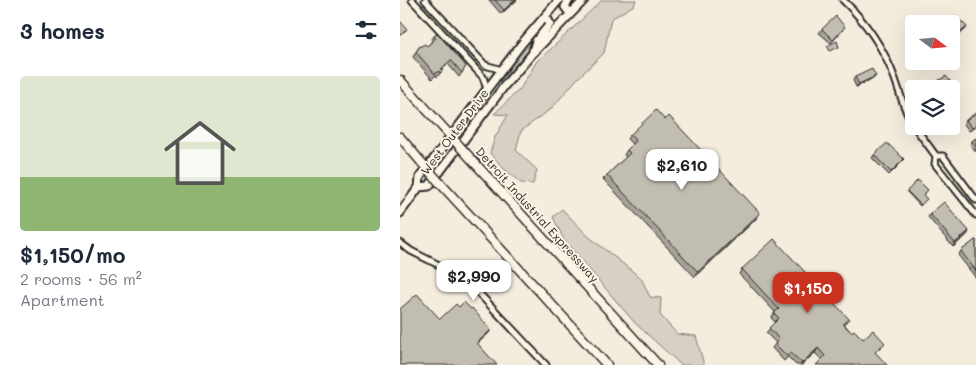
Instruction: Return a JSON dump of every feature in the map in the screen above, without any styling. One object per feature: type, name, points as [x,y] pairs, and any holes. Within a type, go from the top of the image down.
[{"type":"highway","name":"Detroit Industrial Expressway","points":[[400,80],[658,365]]},
{"type":"highway","points":[[400,138],[607,365]]},
{"type":"main road","name":"West Outer Drive","points":[[559,0],[487,89],[420,177],[418,189],[429,186],[505,85],[584,0]]},
{"type":"main road","points":[[569,0],[565,7],[573,11]]},
{"type":"main road","points":[[532,54],[536,42],[550,24],[548,20],[542,19]]},
{"type":"main road","points":[[400,204],[418,189]]},
{"type":"main road","points":[[400,213],[418,189]]},
{"type":"street","points":[[412,0],[483,77],[487,89]]},
{"type":"street","points":[[425,0],[485,65],[502,70]]},
{"type":"street","points":[[843,0],[866,27],[886,58],[905,109]]},
{"type":"street","points":[[428,18],[435,11]]},
{"type":"street","points":[[921,135],[936,156],[935,164],[976,214]]},
{"type":"street","points":[[936,156],[943,156],[976,200]]},
{"type":"street","points":[[400,243],[473,287],[546,365]]},
{"type":"shaded area","points":[[602,0],[636,0],[634,5],[611,19],[604,53],[577,79],[552,108],[521,131],[516,150],[537,170],[533,184],[521,183],[504,169],[490,153],[495,137],[508,115],[494,114],[520,89],[537,61]]},
{"type":"shaded area","points":[[545,25],[530,48],[499,82]]},
{"type":"shaded area","points":[[562,209],[588,236],[641,278],[650,297],[661,298],[660,315],[677,334],[696,336],[704,365],[681,365],[635,323],[564,240],[553,217]]},
{"type":"building","points":[[495,0],[515,0],[504,10]]},
{"type":"building","points":[[836,16],[845,27],[833,40],[822,29]]},
{"type":"building","points":[[960,20],[967,27],[960,33]]},
{"type":"building","points":[[400,21],[407,29],[400,36]]},
{"type":"building","points":[[437,33],[466,66],[462,73],[451,60],[441,69],[443,70],[440,73],[439,71],[435,74],[416,52],[419,47],[425,44],[427,46],[436,38],[434,36]]},
{"type":"building","points":[[837,41],[839,47],[830,51],[827,46]]},
{"type":"building","points":[[872,69],[876,76],[859,84],[855,77]]},
{"type":"building","points":[[946,76],[949,80],[939,80]]},
{"type":"building","points":[[656,110],[665,120],[669,116],[760,213],[698,272],[607,175],[630,153],[627,150],[636,141],[630,135]]},
{"type":"building","points":[[976,113],[976,125],[972,128],[966,120]]},
{"type":"building","points":[[976,138],[976,146],[972,141]]},
{"type":"building","points":[[887,143],[904,159],[891,172],[874,155]]},
{"type":"building","points":[[918,180],[928,190],[923,195],[927,199],[921,205],[907,191]]},
{"type":"building","points":[[944,202],[969,231],[955,243],[930,214]]},
{"type":"building","points":[[774,239],[849,319],[843,324],[851,332],[854,330],[863,339],[873,330],[885,343],[875,352],[887,365],[816,365],[825,356],[818,348],[802,363],[791,353],[787,356],[775,344],[779,339],[769,328],[779,318],[774,313],[779,309],[742,269]]},
{"type":"building","points":[[976,240],[976,271],[961,251]]},
{"type":"building","points":[[417,294],[440,319],[456,304],[459,307],[464,302],[472,308],[491,330],[477,343],[497,365],[400,365],[400,309]]}]
